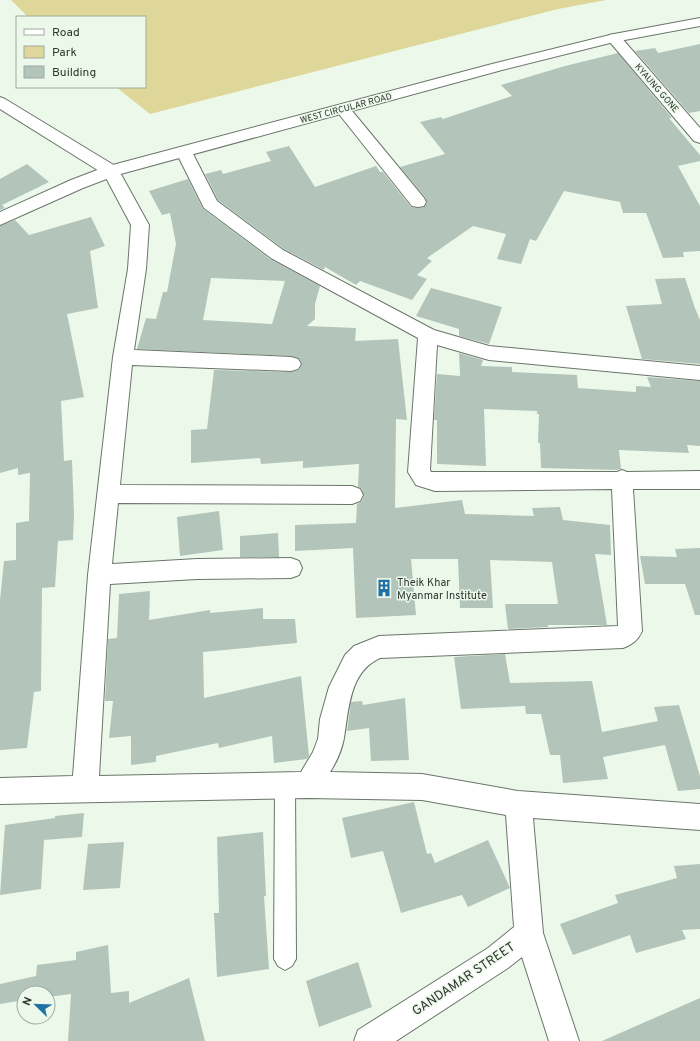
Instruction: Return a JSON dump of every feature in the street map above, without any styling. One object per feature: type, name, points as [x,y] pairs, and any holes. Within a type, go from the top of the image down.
[{"type":"street","name":"WEST CIRCULAR ROAD","points":[[0,219],[77,184],[111,171],[497,67],[614,38],[700,22]]},
{"type":"street","name":"KYAUNG GONE","points":[[614,38],[700,138]]},
{"type":"street","points":[[0,102],[111,171],[140,225],[137,269],[123,357],[99,575],[85,789]]},
{"type":"street","points":[[343,109],[418,202]]},
{"type":"street","points":[[184,152],[210,204],[277,254],[428,336],[489,353],[700,373]]},
{"type":"street","points":[[428,336],[419,472],[424,480],[434,482],[700,480]]},
{"type":"street","points":[[123,357],[291,364]]},
{"type":"street","points":[[296,785],[323,760],[331,740],[333,719],[341,687],[354,663],[363,654],[379,647],[623,637],[630,630],[622,480]]},
{"type":"street","points":[[107,494],[352,495]]},
{"type":"street","points":[[99,575],[197,569],[291,568]]},
{"type":"street","points":[[1,796],[85,789],[296,785],[422,788],[518,804],[700,817]]},
{"type":"street","points":[[518,804],[529,933],[564,1041]]},
{"type":"street","name":"GANDAMAR STREET","points":[[369,1041],[498,958],[529,933]]},
{"type":"lane","points":[[285,959],[296,785]]},
{"type":"green space","points":[[11,0],[606,0],[558,9],[150,114],[117,88],[146,88],[146,16],[27,16]]},
{"type":"building","points":[[700,44],[700,111],[689,113],[635,51],[655,48],[658,53]]},
{"type":"building","points":[[618,53],[672,118],[669,118],[700,155],[700,161],[678,166],[700,206],[700,251],[683,252],[684,257],[663,258],[646,213],[623,213],[620,202],[564,191],[536,241],[530,239],[521,264],[497,259],[506,234],[473,226],[427,258],[432,261],[417,275],[427,279],[412,300],[360,281],[356,285],[325,267],[324,270],[284,249],[218,200],[205,174],[221,170],[223,174],[271,161],[266,152],[289,146],[315,187],[376,166],[380,172],[383,172],[411,207],[424,207],[427,203],[425,197],[400,167],[445,154],[420,122],[441,117],[443,119],[512,96],[501,85],[565,66]]},
{"type":"building","points":[[27,164],[49,182],[2,205],[5,208],[0,210],[0,179]]},
{"type":"building","points":[[188,179],[203,209],[270,259],[320,286],[315,304],[315,319],[307,326],[356,328],[355,341],[398,339],[407,420],[396,419],[395,508],[462,500],[465,514],[534,516],[532,508],[560,507],[563,520],[610,525],[611,555],[595,554],[607,625],[548,625],[548,627],[508,629],[505,604],[558,604],[552,562],[490,560],[493,608],[460,608],[458,559],[411,559],[416,615],[356,618],[353,548],[295,551],[295,525],[356,523],[357,504],[361,502],[364,496],[361,488],[358,487],[359,464],[303,468],[303,461],[261,464],[260,458],[191,463],[191,430],[207,429],[214,370],[291,372],[299,370],[302,363],[298,358],[291,356],[137,349],[146,318],[156,319],[163,292],[167,292],[176,244],[170,213],[162,215],[149,191]],"holes":[[[211,278],[285,281],[272,324],[203,320]]]},
{"type":"building","points":[[91,217],[105,246],[90,251],[98,308],[67,314],[84,397],[61,401],[64,461],[72,460],[74,514],[73,540],[58,541],[55,587],[42,588],[41,691],[34,692],[27,748],[0,750],[0,600],[4,561],[16,560],[16,523],[29,521],[30,473],[18,475],[18,468],[0,473],[0,226],[15,220],[29,235]]},
{"type":"building","points":[[685,278],[700,320],[700,364],[642,359],[626,306],[662,304],[655,279]]},
{"type":"building","points":[[431,288],[502,307],[489,344],[459,336],[459,329],[416,316]]},
{"type":"building","points":[[459,353],[483,360],[481,366],[512,367],[512,372],[577,375],[578,388],[636,392],[636,386],[651,387],[647,377],[700,381],[700,446],[687,445],[689,453],[619,450],[621,469],[617,470],[541,468],[540,443],[538,443],[539,414],[537,414],[537,411],[484,409],[486,466],[437,464],[437,420],[434,420],[437,374],[460,376]]},
{"type":"building","points":[[219,511],[223,550],[180,556],[177,517]]},
{"type":"building","points":[[278,533],[279,557],[240,557],[240,536]]},
{"type":"building","points":[[700,548],[700,615],[695,615],[685,584],[645,584],[640,556],[677,557],[675,549]]},
{"type":"building","points":[[150,591],[149,620],[210,610],[210,613],[263,608],[263,619],[295,619],[297,643],[203,652],[204,698],[301,676],[309,756],[307,759],[274,763],[272,736],[219,748],[218,743],[156,756],[156,762],[131,765],[131,736],[109,738],[113,701],[105,701],[108,639],[117,638],[119,594]]},
{"type":"building","points":[[505,654],[510,683],[592,681],[602,732],[658,721],[654,707],[679,705],[700,776],[700,789],[678,791],[665,745],[603,757],[608,779],[563,783],[560,755],[550,755],[541,714],[526,714],[525,706],[461,709],[454,657]]},
{"type":"building","points":[[405,698],[409,760],[371,761],[369,728],[347,731],[351,702],[362,701],[363,705]]},
{"type":"building","points":[[414,802],[427,854],[431,853],[435,863],[488,840],[510,888],[468,907],[462,895],[401,913],[383,851],[351,858],[342,818]]},
{"type":"building","points":[[84,813],[82,837],[44,840],[41,889],[0,895],[5,825],[55,818],[55,816]]},
{"type":"building","points":[[263,832],[266,896],[264,896],[269,969],[217,977],[214,913],[219,913],[217,837]]},
{"type":"building","points":[[124,842],[120,888],[83,890],[88,844]]},
{"type":"building","points":[[700,864],[700,929],[682,930],[686,939],[636,953],[630,935],[573,955],[560,924],[618,903],[615,895],[677,878],[674,866]]},
{"type":"building","points":[[108,945],[111,993],[129,991],[129,1003],[189,978],[205,1041],[68,1041],[71,994],[56,996],[56,985],[16,985],[16,1001],[0,1004],[0,984],[36,976],[37,965],[76,960],[76,952]]},
{"type":"building","points":[[358,962],[372,1007],[319,1027],[306,981]]},
{"type":"building","points":[[700,998],[700,1041],[602,1041]]},
{"type":"place","name":"Theik Khar Myanmar Institute","points":[[384,588]]}]
